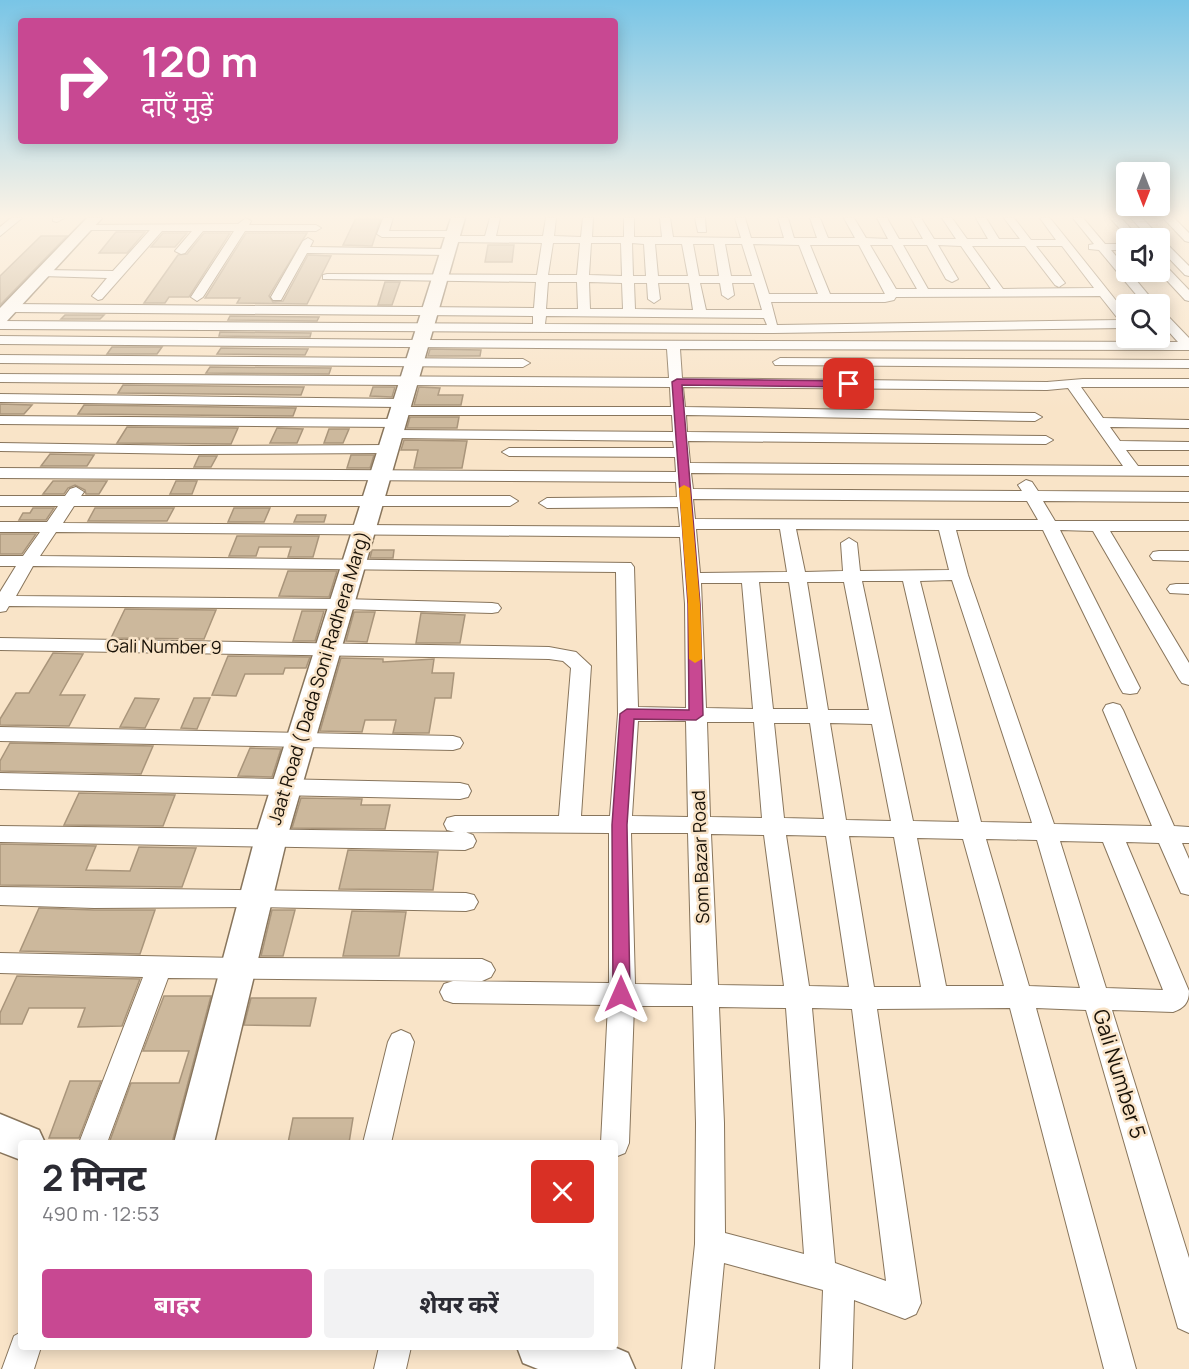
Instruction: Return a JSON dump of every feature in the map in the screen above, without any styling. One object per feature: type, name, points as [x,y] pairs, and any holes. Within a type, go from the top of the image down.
[{"type":"street","points":[[5,313],[34,282]]},
{"type":"street","points":[[98,296],[110,282]]},
{"type":"street","points":[[197,297],[207,282]]},
{"type":"street","points":[[277,297],[285,282]]},
{"type":"street","name":"Jaat Road ( Dada Soni Radhera Marg)","points":[[195,1140],[271,838],[438,282]]},
{"type":"street","points":[[534,344],[541,312],[542,282]]},
{"type":"street","points":[[583,282],[584,312]]},
{"type":"street","points":[[626,282],[629,313]]},
{"type":"street","points":[[652,282],[654,299]]},
{"type":"street","points":[[694,282],[700,313]]},
{"type":"street","points":[[726,282],[728,295]]},
{"type":"street","points":[[759,282],[778,345],[786,398],[796,436]]},
{"type":"street","points":[[819,282],[826,298]]},
{"type":"street","points":[[884,282],[891,293]]},
{"type":"street","points":[[919,282],[924,292]]},
{"type":"street","points":[[992,282],[999,292]]},
{"type":"street","points":[[1096,282],[1116,309]]},
{"type":"street","points":[[1131,282],[1141,294]]},
{"type":"street","points":[[1175,282],[1189,297]]},
{"type":"street","points":[[891,293],[1104,292]]},
{"type":"street","points":[[764,298],[885,298],[890,297],[891,293]]},
{"type":"street","points":[[0,340],[417,351],[541,312],[768,314]]},
{"type":"street","points":[[5,313],[523,363]]},
{"type":"street","points":[[0,358],[417,351],[538,328],[773,329],[1116,323]]},
{"type":"street","points":[[1170,323],[1189,325]]},
{"type":"street","points":[[0,325],[102,325],[417,351],[677,382],[786,398],[1035,417]]},
{"type":"street","points":[[27,420],[102,325]]},
{"type":"street","points":[[1170,329],[1189,346]]},
{"type":"street","points":[[0,378],[60,378],[534,344],[1189,346]]},
{"type":"street","name":"Som Bazar Road","points":[[673,345],[692,578],[710,1123],[710,1244],[698,1369]]},
{"type":"street","points":[[780,362],[1189,364]]},
{"type":"street","points":[[0,447],[105,449],[396,424],[679,411],[786,398],[1072,384],[1189,383]]},
{"type":"street","points":[[1072,384],[1134,471]]},
{"type":"street","points":[[0,398],[44,398],[396,424],[684,486],[786,525],[1189,526]]},
{"type":"street","points":[[0,420],[396,424]]},
{"type":"street","points":[[1,603],[28,561],[53,529],[123,421]]},
{"type":"street","points":[[1098,422],[1189,424]]},
{"type":"street","points":[[0,528],[364,531],[684,486],[796,436],[1046,440]]},
{"type":"street","points":[[1115,445],[1189,446]]},
{"type":"street","points":[[509,452],[684,486]]},
{"type":"street","points":[[1018,470],[1049,525],[1130,688]]},
{"type":"street","points":[[547,502],[684,486],[1018,470],[1189,471]]},
{"type":"street","points":[[0,473],[381,475],[684,486],[1189,497]]},
{"type":"street","points":[[0,501],[510,501]]},
{"type":"street","name":"Gali Number 5","points":[[946,524],[959,574],[1046,832],[1175,1263],[1189,1317]]},
{"type":"street","points":[[710,1244],[830,1276],[904,1303],[863,998],[797,577],[786,525]]},
{"type":"street","points":[[1098,525],[1189,678]]},
{"type":"street","points":[[849,543],[852,577],[904,830],[935,996]]},
{"type":"street","points":[[1158,556],[1189,556]]},
{"type":"street","points":[[0,561],[625,567],[627,714],[620,825],[621,994],[615,1140]]},
{"type":"street","points":[[692,578],[959,574]]},
{"type":"street","points":[[910,575],[972,831],[1020,997],[1120,1369]]},
{"type":"street","points":[[750,577],[774,827],[798,997],[830,1276],[836,1369]]},
{"type":"street","points":[[1,603],[342,604],[492,608]]},
{"type":"street","name":"Gali Number 9","points":[[0,644],[549,653],[569,656],[581,666],[569,825]]},
{"type":"street","points":[[1113,710],[1189,886]]},
{"type":"street","points":[[627,714],[881,717]]},
{"type":"street","points":[[0,734],[453,743]]},
{"type":"street","points":[[0,782],[460,791]]},
{"type":"street","points":[[0,834],[271,838],[460,832],[569,825],[700,825],[1189,835]]},
{"type":"street","points":[[453,992],[863,998],[1020,997],[1173,1002],[1176,998],[1176,991],[1111,833]]},
{"type":"street","points":[[0,896],[466,902]]},
{"type":"street","points":[[0,963],[237,969],[482,970]]},
{"type":"street","points":[[94,1140],[159,967]]},
{"type":"street","points":[[378,1140],[401,1042]]},
{"type":"street","points":[[0,1132],[18,1140]]},
{"type":"street","points":[[18,1369],[24,1350]]},
{"type":"street","points":[[390,1369],[394,1350]]},
{"type":"street","points":[[549,1350],[612,1369]]},
{"type":"building","points":[[0,282],[22,282],[0,305]]},
{"type":"building","points":[[159,282],[199,282],[189,297],[169,297],[165,303],[144,303]]},
{"type":"building","points":[[215,282],[278,282],[269,296],[273,302],[283,301],[293,282],[318,282],[307,304],[237,303],[240,298],[205,298]]},
{"type":"building","points":[[385,282],[400,282],[392,305],[378,305]]},
{"type":"building","points":[[65,315],[104,315],[100,319],[61,319]]},
{"type":"building","points":[[230,316],[319,317],[317,321],[228,320]]},
{"type":"building","points":[[220,332],[311,333],[310,337],[219,336]]},
{"type":"building","points":[[112,347],[162,347],[157,354],[107,354]]},
{"type":"building","points":[[221,348],[308,349],[305,355],[217,354]]},
{"type":"building","points":[[430,349],[481,350],[480,356],[428,356]]},
{"type":"building","points":[[210,367],[331,368],[329,374],[206,373]]},
{"type":"building","points":[[123,385],[304,387],[301,395],[118,393]]},
{"type":"building","points":[[373,387],[395,387],[392,397],[370,396]]},
{"type":"building","points":[[419,387],[440,388],[438,395],[463,395],[461,405],[414,405]]},
{"type":"building","points":[[0,404],[32,405],[24,414],[0,414]]},
{"type":"building","points":[[84,405],[296,408],[293,416],[78,414]]},
{"type":"building","points":[[410,417],[459,417],[457,428],[407,428]]},
{"type":"building","points":[[127,427],[238,428],[231,444],[117,443]]},
{"type":"building","points":[[277,428],[303,429],[297,443],[270,443]]},
{"type":"building","points":[[329,429],[349,429],[343,443],[324,443]]},
{"type":"building","points":[[404,440],[467,441],[462,468],[414,468],[418,450],[401,450]]},
{"type":"building","points":[[50,454],[94,455],[87,466],[41,466]]},
{"type":"building","points":[[351,455],[374,455],[370,468],[347,468]]},
{"type":"building","points":[[199,456],[217,456],[211,467],[194,467]]},
{"type":"building","points":[[53,481],[107,481],[99,494],[86,494],[85,490],[75,485],[68,488],[64,494],[43,494]]},
{"type":"building","points":[[176,481],[197,481],[192,494],[170,494]]},
{"type":"building","points":[[33,508],[54,508],[46,520],[19,520],[23,513],[30,513]]},
{"type":"building","points":[[95,508],[174,508],[167,521],[88,521]]},
{"type":"building","points":[[234,508],[270,508],[264,522],[228,522]]},
{"type":"building","points":[[297,515],[326,515],[324,522],[294,522]]},
{"type":"building","points":[[0,534],[36,534],[22,554],[0,554]]},
{"type":"building","points":[[237,536],[319,536],[313,557],[288,557],[291,547],[259,547],[256,556],[229,556]]},
{"type":"building","points":[[372,550],[394,550],[393,558],[370,558]]},
{"type":"building","points":[[288,571],[337,571],[329,597],[279,596]]},
{"type":"building","points":[[125,609],[216,610],[204,639],[111,638]]},
{"type":"building","points":[[302,611],[324,611],[315,641],[293,641]]},
{"type":"building","points":[[354,612],[375,612],[367,642],[346,641]]},
{"type":"building","points":[[421,613],[465,615],[460,643],[416,643]]},
{"type":"building","points":[[53,653],[83,654],[60,695],[85,695],[69,726],[0,725],[0,719],[16,693],[29,693]]},
{"type":"building","points":[[228,656],[310,657],[306,668],[285,668],[283,674],[245,674],[236,696],[212,695]]},
{"type":"building","points":[[341,658],[383,659],[383,662],[434,659],[432,673],[454,673],[451,698],[435,698],[429,733],[393,733],[396,720],[365,720],[362,732],[320,731]]},
{"type":"building","points":[[135,698],[159,699],[145,728],[120,727]]},
{"type":"building","points":[[194,698],[210,698],[197,729],[181,728]]},
{"type":"building","points":[[10,743],[153,746],[141,774],[0,771],[0,761]]},
{"type":"building","points":[[250,748],[281,749],[272,777],[238,776]]},
{"type":"building","points":[[79,793],[175,795],[163,826],[64,825]]},
{"type":"building","points":[[301,798],[362,799],[361,805],[390,805],[385,829],[292,828]]},
{"type":"building","points":[[0,844],[96,846],[86,870],[130,871],[139,847],[196,848],[182,887],[0,885]]},
{"type":"building","points":[[348,850],[438,852],[433,890],[339,889]]},
{"type":"building","points":[[39,908],[155,910],[140,954],[20,951]]},
{"type":"building","points":[[272,910],[295,910],[283,956],[261,956]]},
{"type":"building","points":[[352,911],[406,912],[399,956],[343,956]]},
{"type":"building","points":[[17,976],[140,979],[122,1026],[78,1027],[85,1008],[29,1008],[22,1024],[0,1024],[0,1013]]},
{"type":"building","points":[[164,996],[211,996],[173,1140],[110,1140],[131,1083],[179,1083],[189,1051],[143,1051]]},
{"type":"building","points":[[251,998],[316,998],[310,1026],[244,1025]]},
{"type":"building","points":[[70,1081],[101,1081],[79,1138],[49,1138]]},
{"type":"building","points":[[293,1118],[353,1118],[349,1140],[289,1140]]},
{"type":"slow traffic","points":[[684,488],[694,604],[695,659]]},
{"type":"route","points":[[621,994],[620,825],[627,714],[696,715],[694,604],[677,382],[849,384]]}]
